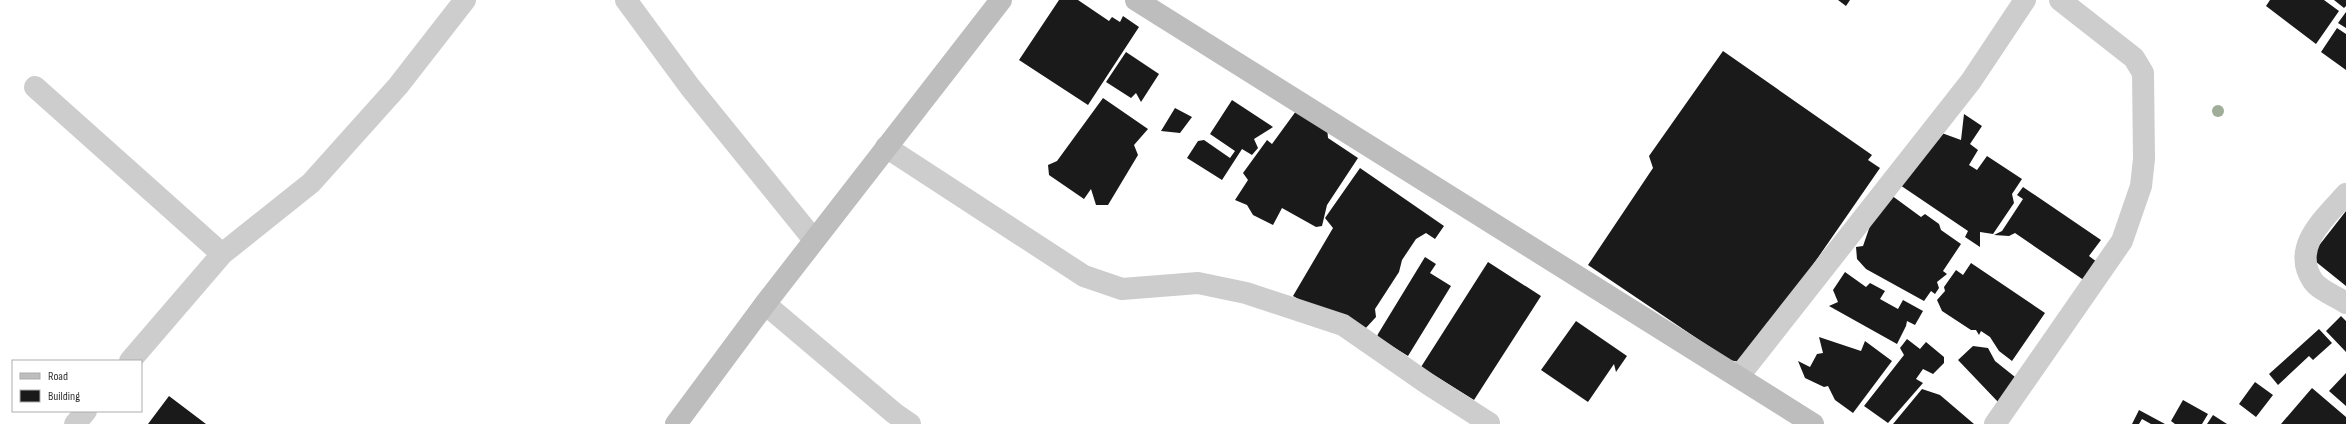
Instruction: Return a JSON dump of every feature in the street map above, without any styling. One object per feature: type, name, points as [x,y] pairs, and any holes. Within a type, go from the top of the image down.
[{"type":"street","points":[[131,360],[222,254],[311,183],[398,86],[465,0]]},
{"type":"street","points":[[626,0],[690,87],[814,240]]},
{"type":"street","points":[[676,424],[765,304],[1000,0]]},
{"type":"street","points":[[1136,0],[1739,376],[1813,424]]},
{"type":"street","points":[[1739,376],[1971,81],[2025,0]]},
{"type":"street","points":[[1995,424],[2122,241],[2141,186],[2144,159],[2144,73],[2134,58],[2060,0]]},
{"type":"street","points":[[35,87],[222,254]]},
{"type":"street","points":[[886,147],[1084,276],[1122,289],[1198,283],[1246,293],[1343,325],[1428,384],[1489,423]]},
{"type":"street","points":[[2346,194],[2310,235],[2304,263],[2313,282],[2346,303]]},
{"type":"street","points":[[765,304],[894,413],[910,424]]},
{"type":"street","points":[[75,424],[85,412]]},
{"type":"building","points":[[1059,0],[1078,0],[1109,21],[1112,17],[1120,22],[1123,16],[1139,27],[1088,105],[1019,60]]},
{"type":"building","points":[[1838,0],[1850,0],[1846,6]]},
{"type":"building","points":[[2270,0],[2324,0],[2339,11],[2316,44],[2266,6]]},
{"type":"building","points":[[2334,0],[2346,0],[2346,6],[2344,8]]},
{"type":"building","points":[[2346,12],[2346,28],[2338,23]]},
{"type":"building","points":[[2337,28],[2346,34],[2346,70],[2321,52]]},
{"type":"building","points":[[1723,51],[1872,155],[1868,160],[1880,168],[1745,363],[1729,360],[1588,265],[1653,168],[1649,156]]},
{"type":"building","points":[[1126,52],[1159,74],[1141,102],[1136,93],[1131,98],[1106,82]]},
{"type":"building","points":[[1103,98],[1148,129],[1134,145],[1138,155],[1108,205],[1096,205],[1091,189],[1084,199],[1049,175],[1048,165],[1057,161]]},
{"type":"building","points":[[1232,100],[1273,127],[1254,139],[1258,148],[1252,155],[1242,149],[1222,180],[1187,158],[1198,141],[1204,140],[1230,158],[1235,151],[1210,134]]},
{"type":"building","points":[[1299,107],[1327,127],[1328,138],[1358,158],[1327,205],[1322,226],[1316,227],[1282,208],[1273,225],[1253,215],[1247,205],[1235,200],[1248,180],[1243,173],[1267,140],[1272,144]]},
{"type":"building","points":[[1175,108],[1192,117],[1180,133],[1161,131]]},
{"type":"building","points":[[1964,114],[1982,126],[1970,144],[1978,150],[1969,165],[1977,170],[1987,156],[2022,179],[2012,194],[2014,203],[1993,234],[1980,232],[1980,247],[1965,237],[1968,231],[1897,183],[1939,132],[1961,140]]},
{"type":"building","points":[[1360,168],[1444,226],[1435,239],[1426,233],[1416,239],[1402,260],[1399,272],[1375,309],[1376,317],[1364,330],[1330,317],[1293,296],[1333,228],[1325,218]]},
{"type":"building","points":[[2023,187],[2101,240],[2089,256],[2101,265],[2088,283],[2015,233],[2009,236],[1994,235],[2002,231],[2023,199],[2017,195]]},
{"type":"building","points":[[1891,195],[1921,217],[1925,214],[1939,224],[1941,230],[1961,244],[1943,271],[1947,274],[1937,282],[1939,288],[1935,294],[1931,291],[1924,301],[1866,269],[1857,259],[1856,247],[1863,246],[1871,223]]},
{"type":"building","points":[[2346,211],[2346,286],[2310,257]]},
{"type":"building","points":[[1425,257],[1436,264],[1430,273],[1451,286],[1408,356],[1377,337]]},
{"type":"building","points":[[1488,262],[1541,296],[1474,400],[1421,367]]},
{"type":"building","points":[[1971,263],[2045,313],[2012,361],[1999,351],[1990,337],[1981,331],[1979,335],[1976,330],[1971,330],[1942,311],[1937,300],[1945,291],[1944,287],[1956,270],[1963,275]]},
{"type":"building","points":[[1845,272],[1866,287],[1870,283],[1885,291],[1880,299],[1898,309],[1903,300],[1923,311],[1915,325],[1907,321],[1897,344],[1829,306],[1838,302],[1833,290]]},
{"type":"building","points":[[2341,316],[2346,321],[2346,352],[2326,331]]},
{"type":"building","points":[[1576,321],[1627,356],[1616,372],[1614,364],[1588,402],[1541,370]]},
{"type":"building","points":[[2319,329],[2332,343],[2313,360],[2309,356],[2278,385],[2269,374]]},
{"type":"building","points":[[1819,337],[1861,351],[1865,341],[1892,361],[1853,413],[1835,400],[1828,386],[1824,387],[1805,378],[1798,361],[1810,367],[1817,354],[1823,353]]},
{"type":"building","points":[[1907,339],[1920,349],[1926,342],[1944,357],[1944,363],[1933,374],[1923,369],[1916,379],[1923,383],[1888,423],[1864,406],[1904,355],[1900,348]]},
{"type":"building","points":[[1973,346],[1988,348],[1995,361],[2015,377],[1999,403],[1958,360]]},
{"type":"building","points":[[2346,373],[2346,406],[2329,391]]},
{"type":"building","points":[[2255,382],[2273,395],[2256,417],[2239,404]]},
{"type":"building","points":[[2312,388],[2346,417],[2346,424],[2281,424]]},
{"type":"building","points":[[1922,389],[1940,395],[1974,424],[1893,424]]},
{"type":"building","points":[[169,396],[206,424],[148,424]]},
{"type":"building","points":[[2183,400],[2208,414],[2202,424],[2175,424],[2171,421]]},
{"type":"building","points":[[2139,410],[2165,424],[2151,424],[2142,419],[2139,424],[2132,424]]},
{"type":"building","points":[[2213,415],[2227,424],[2207,424]]}]
